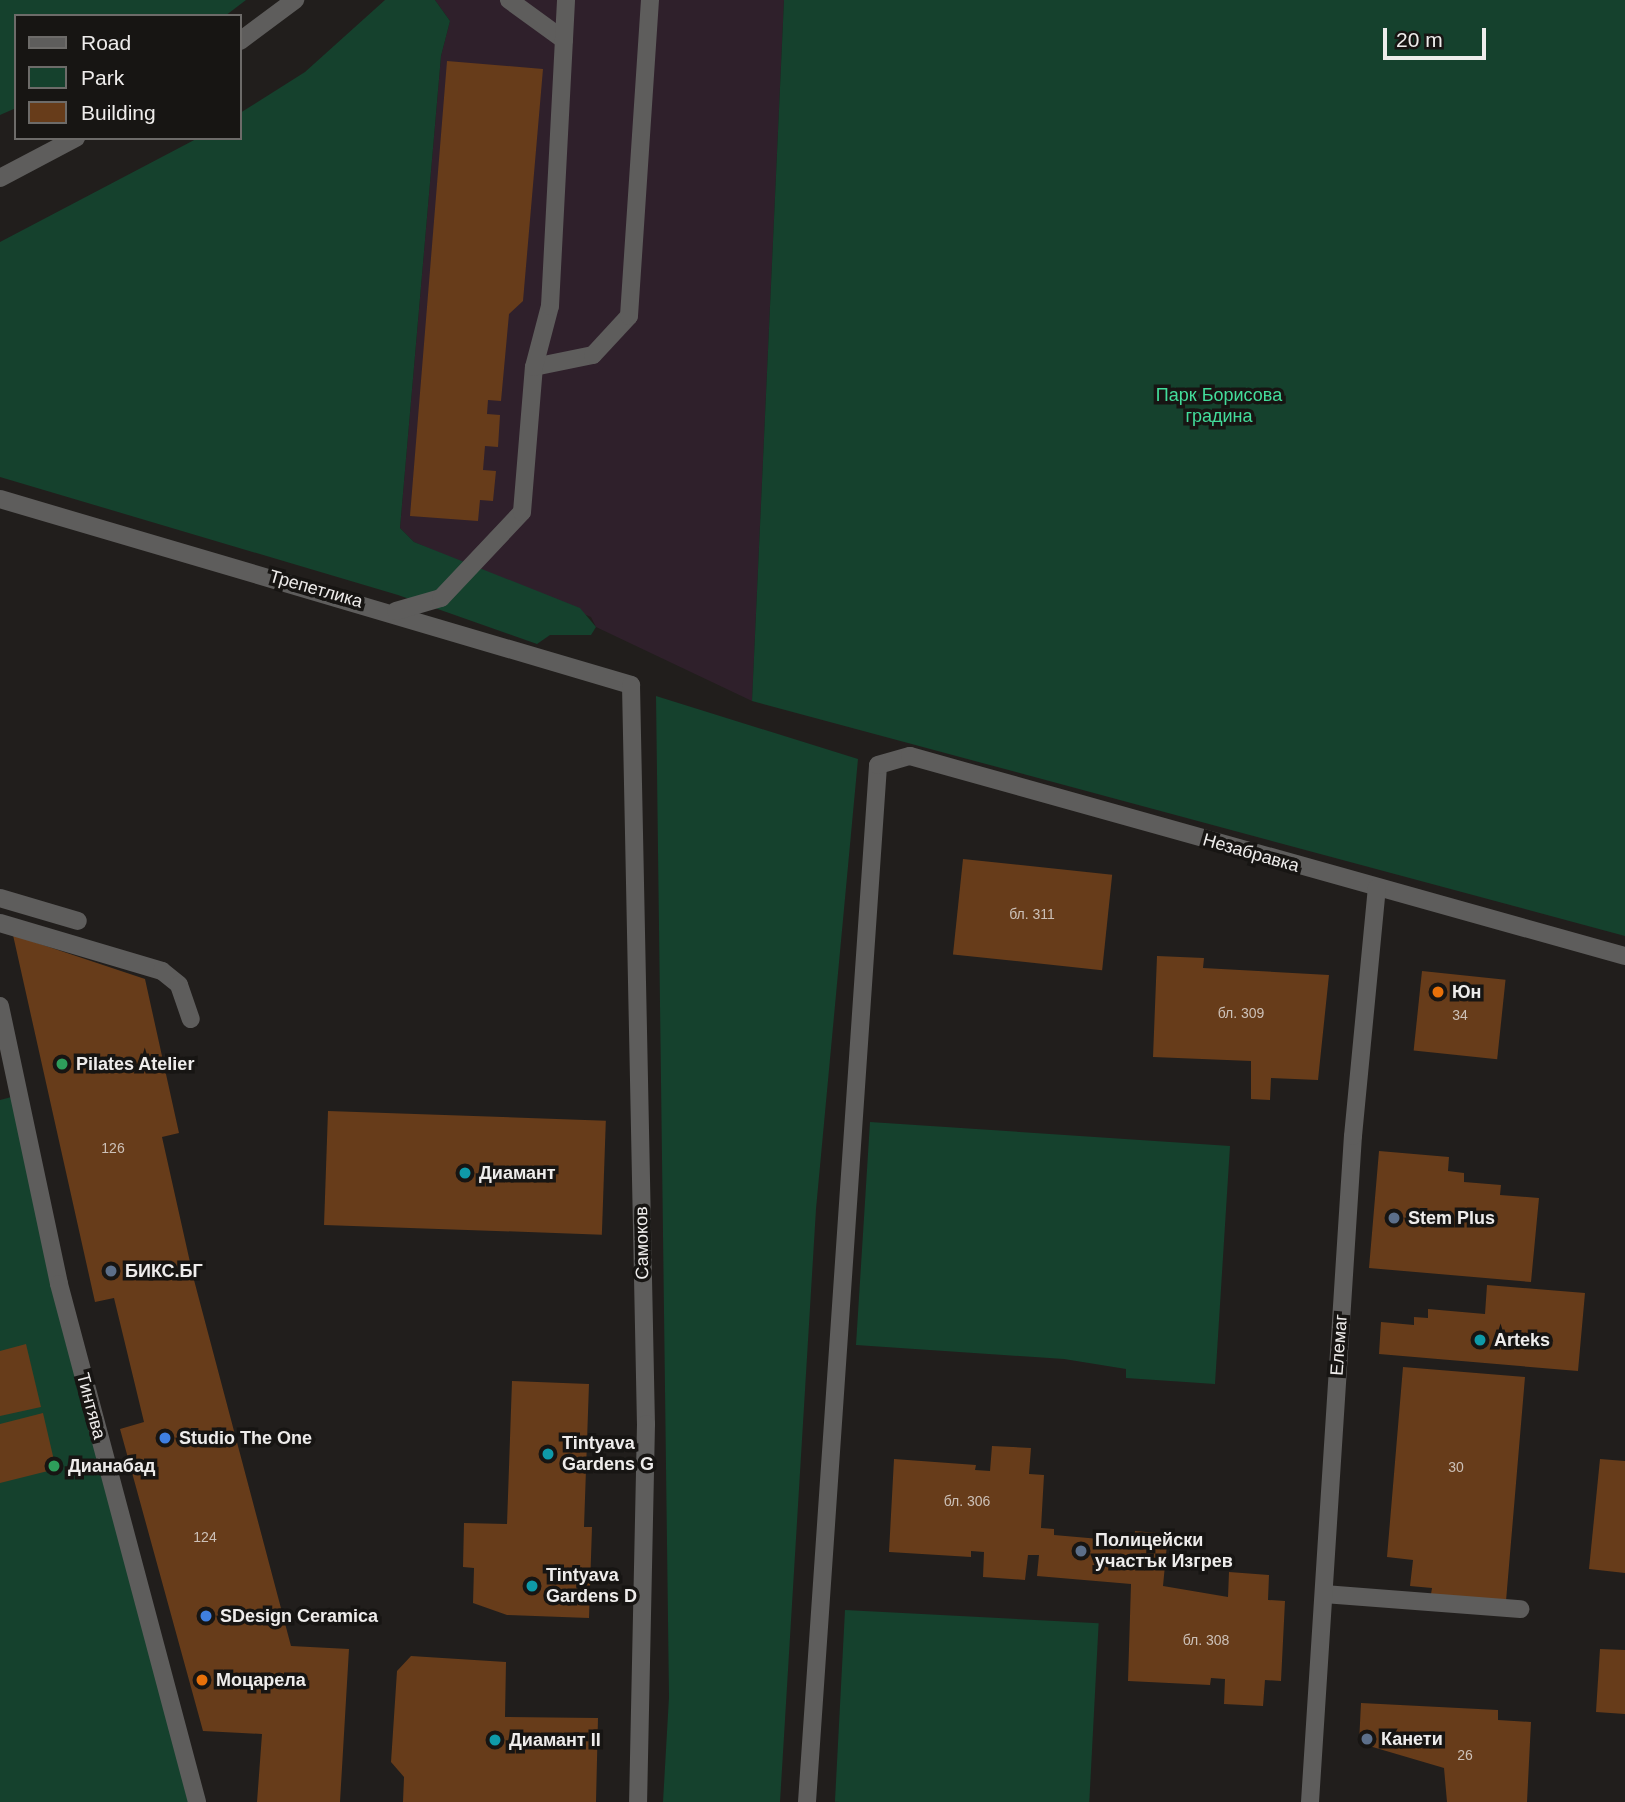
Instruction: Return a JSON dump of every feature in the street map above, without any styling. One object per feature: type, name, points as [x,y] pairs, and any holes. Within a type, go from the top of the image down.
[{"type":"street","points":[[242,40],[295,0]]},
{"type":"street","points":[[509,0],[564,40]]},
{"type":"street","points":[[396,611],[441,598],[522,512],[534,367],[550,306],[566,0]]},
{"type":"street","points":[[534,367],[593,355],[629,316],[650,0]]},
{"type":"street","points":[[0,178],[72,140]]},
{"type":"street","name":"Трепетлика","points":[[0,499],[396,611],[631,685]]},
{"type":"street","name":"Самоков","points":[[631,685],[646,1424],[638,1802]]},
{"type":"street","name":"Незабравка","points":[[807,1802],[878,765],[910,756],[1625,956]]},
{"type":"street","name":"Елемаг","points":[[1310,1802],[1353,1136],[1377,888]]},
{"type":"street","points":[[0,898],[78,921]]},
{"type":"street","points":[[0,923],[162,971],[179,985],[191,1019]]},
{"type":"street","name":"Тинтява","points":[[0,1006],[59,1284],[197,1802]]},
{"type":"street","points":[[1324,1594],[1520,1609]]},
{"type":"shaded area","points":[[435,0],[784,0],[752,701],[596,627],[591,617],[414,542],[400,528],[441,56],[450,21]]},
{"type":"green space","points":[[0,0],[246,0],[228,14],[14,14],[14,109],[0,115]]},
{"type":"green space","points":[[385,0],[435,0],[450,21],[441,56],[400,528],[414,542],[580,608],[596,627],[591,635],[550,635],[537,644],[398,595],[0,477],[0,242],[194,140],[242,140],[242,112],[305,72]]},
{"type":"green space","name":"Парк Борисова градина","points":[[784,0],[1625,0],[1625,936],[752,701]]},
{"type":"green space","points":[[656,696],[858,759],[816,1209],[780,1802],[663,1802],[669,1697]]},
{"type":"green space","name":"Дианабад","points":[[19,1095],[197,1802],[0,1802],[0,1100]]},
{"type":"green space","points":[[870,1122],[1230,1146],[1215,1384],[1126,1378],[1126,1369],[1064,1359],[856,1345]]},
{"type":"green space","points":[[845,1610],[1099,1623],[1089,1802],[835,1802]]},
{"type":"building","points":[[447,61],[543,69],[523,301],[509,314],[501,401],[488,400],[487,414],[500,415],[498,447],[485,446],[483,470],[496,471],[493,501],[480,500],[478,521],[410,516]]},
{"type":"building","points":[[963,859],[1112,875],[1102,970],[953,954]]},
{"type":"building","points":[[13,935],[145,979],[179,1133],[162,1137],[194,1280],[291,1646],[349,1649],[340,1802],[257,1802],[262,1734],[203,1731],[120,1429],[144,1422],[114,1298],[95,1302]]},
{"type":"building","points":[[1157,956],[1204,958],[1203,968],[1329,975],[1318,1080],[1271,1078],[1270,1100],[1251,1099],[1251,1061],[1153,1057]]},
{"type":"building","points":[[1422,971],[1506,980],[1497,1059],[1414,1051]]},
{"type":"building","name":"Диамант","points":[[328,1111],[606,1121],[602,1235],[324,1225]]},
{"type":"building","points":[[1379,1151],[1449,1157],[1448,1171],[1464,1173],[1464,1182],[1501,1185],[1500,1195],[1539,1198],[1531,1282],[1369,1268]]},
{"type":"building","name":"Arteks","points":[[1487,1285],[1585,1293],[1578,1371],[1379,1354],[1381,1322],[1414,1325],[1414,1317],[1428,1318],[1428,1309],[1485,1314]]},
{"type":"building","points":[[26,1344],[41,1407],[0,1416],[0,1351]]},
{"type":"building","points":[[1403,1367],[1525,1377],[1506,1601],[1431,1594],[1432,1588],[1410,1586],[1413,1560],[1387,1557]]},
{"type":"building","points":[[512,1381],[589,1384],[584,1527],[592,1527],[589,1618],[507,1615],[473,1603],[474,1568],[463,1567],[464,1523],[507,1524]]},
{"type":"building","points":[[43,1413],[56,1469],[0,1483],[0,1424]]},
{"type":"building","points":[[992,1446],[1031,1448],[1029,1474],[1044,1475],[1041,1528],[1054,1529],[1054,1535],[1134,1542],[1135,1531],[1168,1534],[1163,1586],[1228,1597],[1229,1572],[1269,1575],[1268,1600],[1285,1601],[1281,1681],[1265,1680],[1263,1706],[1224,1704],[1225,1679],[1211,1678],[1210,1685],[1128,1681],[1131,1584],[1037,1576],[1039,1555],[1028,1555],[1025,1580],[983,1577],[984,1552],[971,1551],[971,1557],[889,1552],[894,1459],[976,1465],[975,1470],[990,1471]]},
{"type":"building","points":[[1600,1459],[1625,1461],[1625,1573],[1589,1569]]},
{"type":"building","points":[[1600,1649],[1625,1650],[1625,1714],[1596,1712]]},
{"type":"building","name":"Диамант II","points":[[411,1656],[506,1662],[505,1717],[598,1718],[596,1802],[403,1802],[404,1777],[391,1762],[397,1671]]},
{"type":"building","points":[[1361,1703],[1498,1710],[1498,1720],[1531,1722],[1527,1802],[1447,1802],[1444,1768],[1359,1743]]},
{"type":"place","name":"Юн","points":[[1438,992]]},
{"type":"place","name":"Pilates Atelier","points":[[62,1064]]},
{"type":"place","name":"Диамант","points":[[465,1173]]},
{"type":"place","name":"Stem Plus","points":[[1394,1218]]},
{"type":"place","name":"БИКС.БГ","points":[[111,1271]]},
{"type":"place","name":"Arteks","points":[[1480,1340]]},
{"type":"place","name":"Studio The One","points":[[165,1438]]},
{"type":"place","name":"Tintyava Gardens G","points":[[548,1454]]},
{"type":"place","name":"Дианабад","points":[[54,1466]]},
{"type":"place","name":"Полицейски участък Изгрев","points":[[1081,1551]]},
{"type":"place","name":"Tintyava Gardens D","points":[[532,1586]]},
{"type":"place","name":"SDesign Ceramica","points":[[206,1616]]},
{"type":"place","name":"Моцарела","points":[[202,1680]]},
{"type":"place","name":"Канети","points":[[1367,1739]]},
{"type":"place","name":"Диамант II","points":[[495,1740]]}]
